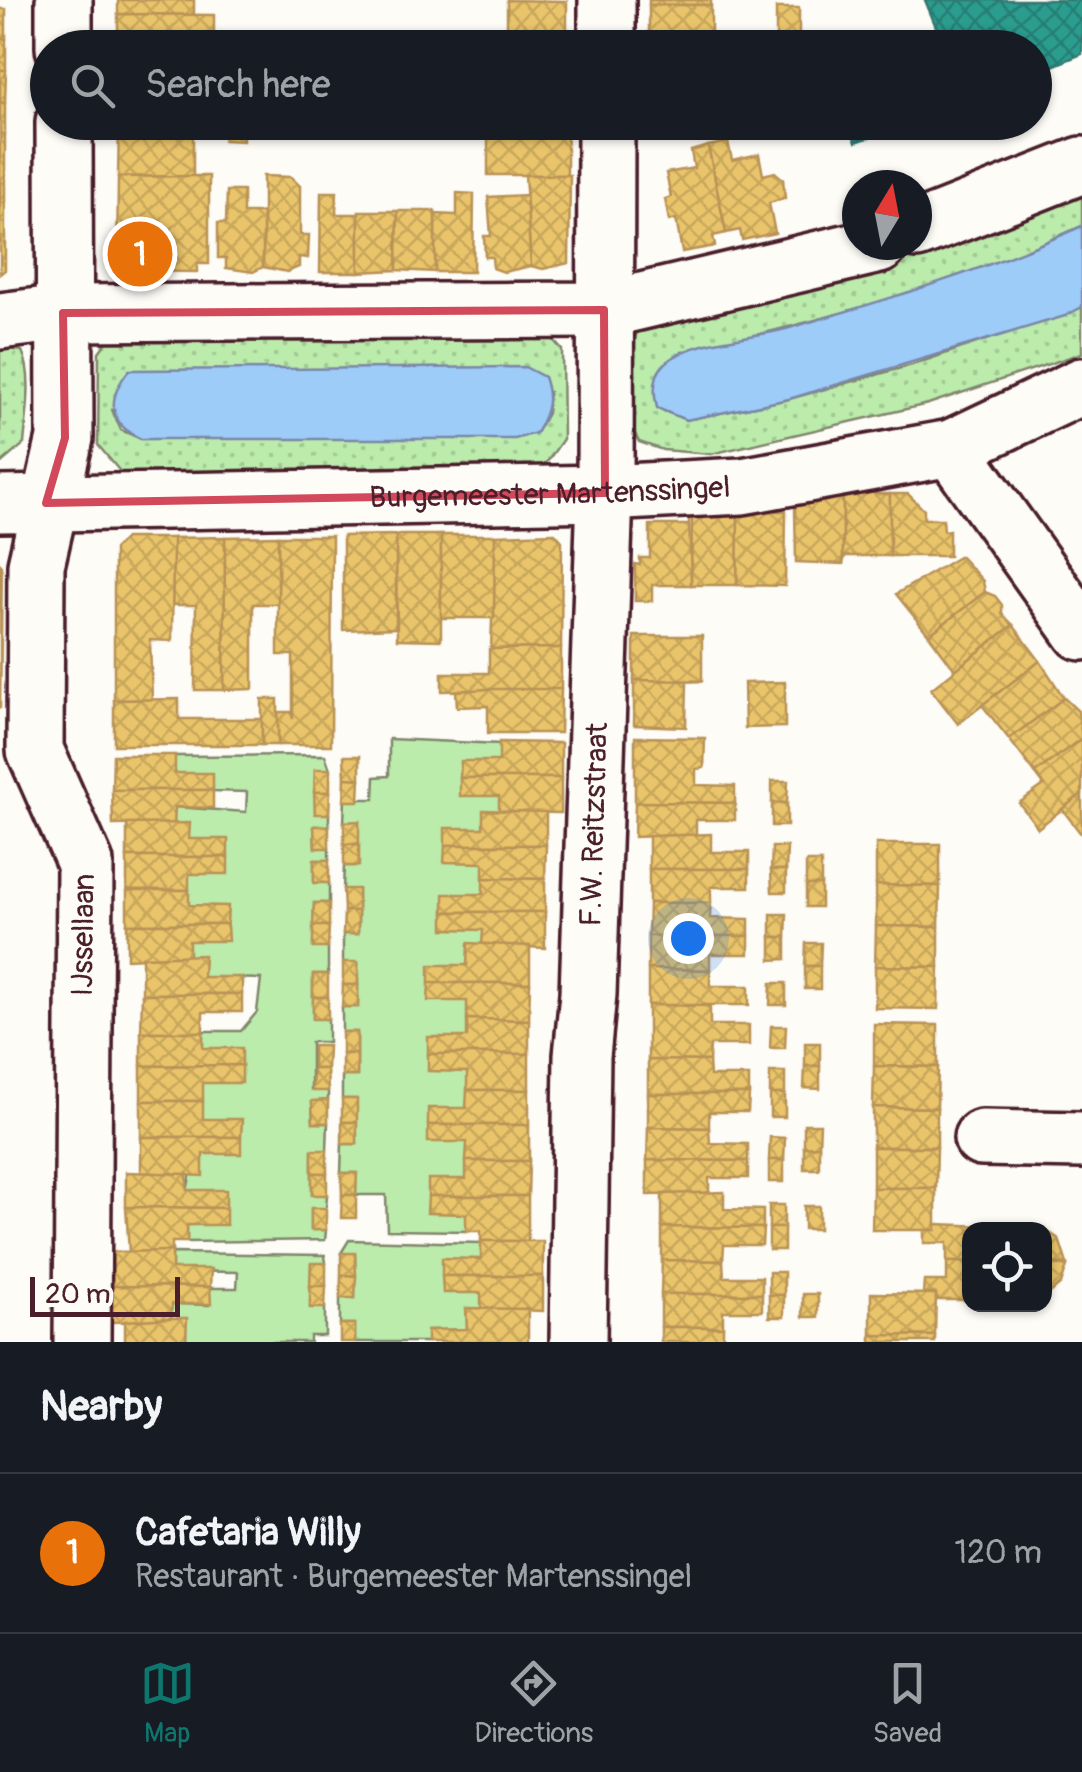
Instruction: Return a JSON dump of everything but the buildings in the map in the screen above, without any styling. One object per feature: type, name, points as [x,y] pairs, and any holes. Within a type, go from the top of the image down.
[{"type":"street","points":[[64,0],[64,30]]},
{"type":"street","points":[[606,30],[607,0]]},
{"type":"street","name":"IJssellaan","points":[[64,140],[65,438],[23,504],[36,565],[35,750],[86,862],[82,1342]]},
{"type":"street","name":"F.W. Reitzstraat","points":[[578,1342],[582,1056],[605,493],[606,140]]},
{"type":"street","points":[[932,224],[1082,165]]},
{"type":"street","points":[[0,321],[63,313],[604,310],[842,254]]},
{"type":"street","name":"Burgemeester Martenssingel","points":[[23,504],[605,493],[742,486],[951,448],[1082,386]]},
{"type":"street","points":[[951,448],[1082,632]]},
{"type":"street","points":[[982,1138],[1082,1140]]},
{"type":"highlighted area","points":[[604,310],[605,493],[46,503],[65,438],[63,313]]},
{"type":"green space","points":[[1082,181],[1082,226],[985,266],[886,300],[682,352],[657,408],[686,420],[789,399],[912,365],[1082,307],[1082,353],[928,404],[711,454],[663,450],[639,442],[629,413],[627,381],[632,348],[643,320],[842,257],[842,260],[932,260],[932,228]]},
{"type":"green space","points":[[539,324],[562,350],[563,439],[540,472],[123,475],[98,445],[99,352],[114,332]],"holes":[[[549,392],[547,413],[536,433],[141,439],[121,430],[112,410]]]},
{"type":"green space","points":[[0,347],[22,351],[28,384],[24,444],[0,464]]},
{"type":"green space","points":[[389,739],[500,744],[500,812],[485,862],[484,946],[469,1000],[468,1231],[387,1230],[386,1195],[356,1195],[356,1173],[341,1173],[342,1144],[357,1144],[356,1099],[342,1099],[342,1076],[357,1076],[357,1032],[342,1032],[342,1007],[358,1007],[358,963],[343,962],[343,934],[358,934],[358,890],[343,889],[344,866],[358,866],[359,822],[344,822],[345,799],[374,799],[375,777],[389,776]]},
{"type":"green space","points":[[325,755],[330,769],[315,770],[315,813],[329,814],[329,826],[314,826],[315,847],[329,848],[329,860],[314,860],[314,882],[329,883],[329,903],[314,903],[313,947],[328,948],[328,974],[313,974],[313,1018],[328,1019],[328,1042],[311,1042],[311,1090],[328,1090],[328,1100],[312,1102],[313,1123],[328,1123],[327,1150],[312,1151],[312,1194],[327,1195],[326,1208],[311,1209],[311,1230],[326,1230],[325,1240],[187,1242],[187,1225],[225,1224],[187,1191],[202,1120],[203,1031],[241,1031],[257,1012],[261,979],[203,977],[188,956],[189,841],[174,824],[174,807],[246,812],[247,792],[213,791],[174,774],[174,756]]},
{"type":"green space","points":[[349,1240],[482,1243],[482,1309],[467,1309],[467,1330],[429,1330],[428,1342],[355,1342],[355,1324],[340,1324],[340,1298],[355,1298],[355,1254],[341,1253]]},
{"type":"green space","points":[[172,1253],[325,1255],[326,1263],[311,1264],[310,1307],[325,1308],[325,1336],[310,1336],[310,1342],[186,1342],[186,1321],[171,1321],[171,1304],[209,1305],[210,1288],[237,1288],[238,1272],[172,1271]]},
{"type":"water","points":[[1082,226],[1082,307],[1065,316],[789,399],[686,420],[657,408],[655,391],[660,369],[681,353],[705,344],[786,329],[899,295],[1009,257]]},
{"type":"water","points":[[525,367],[544,377],[548,406],[536,433],[515,439],[141,439],[122,425],[114,409],[117,390],[129,370]]},
{"type":"place","name":"Cafetaria Willy","points":[[140,254]]}]
